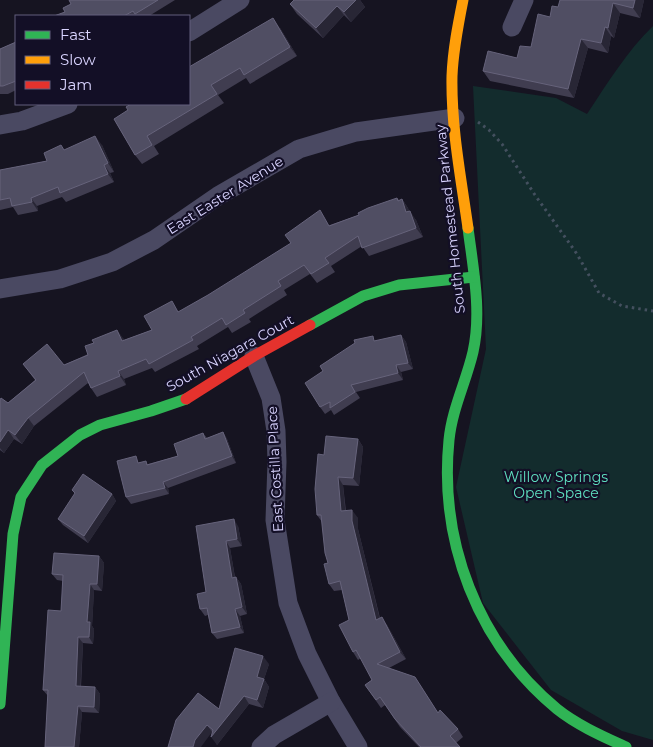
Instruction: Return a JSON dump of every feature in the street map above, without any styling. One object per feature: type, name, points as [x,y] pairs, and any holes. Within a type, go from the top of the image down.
[{"type":"street","points":[[190,31],[240,0]]},
{"type":"street","name":"South Homestead Parkway","points":[[463,0],[453,58],[452,95],[474,277],[476,334],[471,358],[454,414],[449,438],[446,473],[447,500],[458,559],[485,623],[500,648],[518,672],[558,709],[578,723],[626,747]]},
{"type":"street","points":[[512,27],[524,0]]},
{"type":"street","points":[[0,125],[22,121],[65,105]]},
{"type":"street","name":"East Easter Avenue","points":[[0,290],[60,279],[112,262],[154,240],[218,196],[299,149],[356,132],[455,118]]},
{"type":"street","name":"South Niagara Court","points":[[0,704],[13,534],[21,497],[42,465],[80,435],[100,425],[151,412],[185,399],[254,356],[363,296],[399,285],[474,277]]},
{"type":"street","name":"East Costilla Place","points":[[254,356],[271,398],[276,431],[275,520],[288,603],[307,654],[331,702],[358,747]]},
{"type":"street","points":[[261,747],[274,735],[331,702]]},
{"type":"path","points":[[455,118],[471,117],[490,130],[502,144],[534,195],[577,254],[599,293],[622,306],[653,311]]},
{"type":"green space","name":"Willow Springs Open Space","points":[[653,26],[653,740],[622,731],[551,690],[483,603],[456,487],[486,349],[473,86],[556,98],[587,114],[626,57]]},
{"type":"building","points":[[69,0],[158,0],[135,14],[133,11],[126,15],[57,15],[65,12],[63,8],[71,4]]},
{"type":"building","points":[[294,0],[356,0],[344,12],[337,6],[316,28],[290,4]]},
{"type":"building","points":[[560,0],[635,0],[633,8],[613,3],[608,28],[605,27],[601,43],[581,39],[568,89],[483,71],[488,51],[517,58],[520,46],[531,47],[538,14],[550,17],[552,6],[558,7]]},
{"type":"building","points":[[273,18],[290,47],[244,75],[240,68],[211,85],[217,94],[147,136],[152,145],[135,155],[114,119],[128,110],[126,107],[129,105],[190,105],[190,66]]},
{"type":"building","points":[[15,42],[15,81],[3,86],[0,86],[0,49]]},
{"type":"building","points":[[95,136],[108,163],[104,165],[108,174],[60,193],[58,187],[31,198],[32,202],[12,206],[10,198],[0,200],[0,170],[47,161],[44,153],[61,145],[64,150]]},
{"type":"building","points":[[397,198],[398,201],[402,199],[406,212],[410,211],[416,228],[362,248],[358,236],[325,258],[329,263],[311,274],[304,265],[278,281],[281,286],[243,310],[245,313],[226,325],[222,318],[191,337],[193,340],[149,364],[146,359],[118,371],[120,376],[91,388],[84,372],[28,418],[15,435],[8,430],[0,442],[0,400],[1,398],[8,403],[36,380],[23,364],[47,344],[64,365],[88,355],[85,346],[94,343],[92,340],[117,330],[122,341],[152,330],[144,316],[172,301],[178,312],[208,295],[291,243],[285,235],[320,210],[329,226],[359,215],[358,213],[368,208]]},
{"type":"building","points":[[401,335],[408,363],[396,365],[398,373],[351,385],[355,392],[330,408],[330,402],[320,407],[305,383],[323,371],[320,366],[355,343],[354,340],[373,336],[374,341]]},
{"type":"building","points":[[223,432],[232,456],[163,482],[165,488],[126,497],[117,461],[136,456],[138,463],[146,461],[147,465],[178,456],[174,444],[203,433],[205,439]]},
{"type":"building","points":[[326,436],[358,439],[353,478],[338,477],[341,511],[352,510],[352,521],[376,620],[382,617],[400,652],[377,664],[415,677],[438,713],[440,710],[458,729],[450,736],[460,747],[421,747],[395,719],[380,697],[376,700],[365,685],[372,680],[356,650],[353,652],[339,625],[349,620],[340,581],[329,584],[324,564],[328,563],[325,553],[321,515],[317,515],[315,489],[318,454],[324,455]]},
{"type":"building","points":[[83,474],[112,494],[84,536],[58,519],[75,493],[72,490]]},
{"type":"building","points":[[234,519],[237,539],[226,541],[232,578],[236,577],[242,607],[235,609],[240,627],[212,633],[207,608],[200,609],[197,594],[206,592],[196,526]]},
{"type":"building","points":[[54,553],[99,556],[97,584],[90,584],[87,622],[90,622],[89,637],[78,637],[76,686],[95,687],[94,707],[78,706],[74,747],[45,747],[48,690],[43,690],[48,610],[61,611],[63,575],[52,574]]},
{"type":"building","points":[[235,648],[263,656],[257,677],[264,679],[257,700],[244,696],[211,737],[213,730],[207,725],[195,740],[193,747],[168,747],[176,720],[198,693],[219,709]]},
{"type":"traffic: fast","points":[[468,228],[476,290],[476,337],[451,429],[447,478],[450,515],[458,552],[469,588],[485,622],[505,653],[529,683],[565,715],[590,730],[626,747]]},
{"type":"traffic: fast","points":[[310,325],[363,296],[399,285],[474,277]]},
{"type":"traffic: fast","points":[[0,704],[13,534],[21,497],[42,465],[80,435],[100,425],[186,399]]},
{"type":"traffic: slow","points":[[463,0],[453,57],[452,95],[457,152],[468,228]]},
{"type":"traffic: jam","points":[[186,399],[254,356],[310,325]]}]
